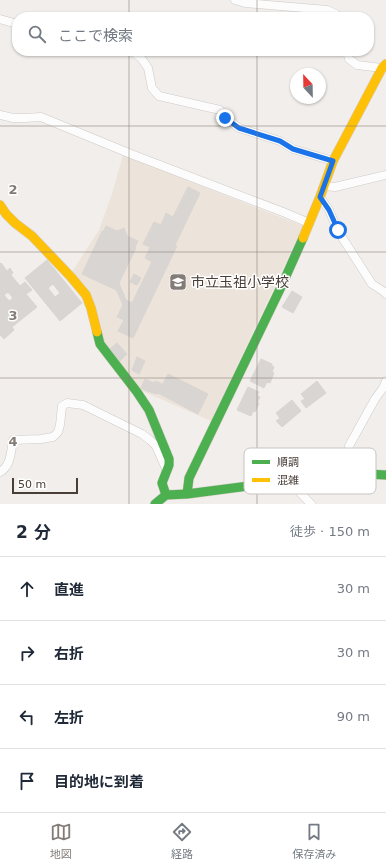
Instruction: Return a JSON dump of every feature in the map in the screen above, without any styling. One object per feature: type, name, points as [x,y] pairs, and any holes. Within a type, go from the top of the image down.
[{"type":"street","points":[[235,0],[244,4],[327,10],[332,12]]},
{"type":"street","points":[[0,19],[12,23]]},
{"type":"street","points":[[138,56],[148,68],[152,88],[159,96],[220,110],[225,118],[239,128],[280,141],[293,149],[333,161]]},
{"type":"street","points":[[187,494],[189,478],[282,285],[325,186],[333,161],[384,66],[357,65],[349,59],[348,56]]},
{"type":"street","points":[[0,115],[18,118],[41,117],[131,154],[309,223]]},
{"type":"street","points":[[325,186],[334,187],[386,175]]},
{"type":"street","points":[[320,197],[329,210],[338,230],[372,284],[386,294]]},
{"type":"street","points":[[0,205],[6,214],[32,236],[86,295],[91,308],[100,344],[149,410],[169,459],[169,465],[162,483],[166,495]]},
{"type":"street","points":[[348,448],[386,381]]},
{"type":"street","points":[[0,472],[8,465],[13,440],[53,437],[58,432],[62,406],[67,403],[83,405],[142,434],[156,446],[167,471]]},
{"type":"street","points":[[376,474],[386,475]]},
{"type":"street","points":[[155,504],[166,495],[187,494],[244,486]]},
{"type":"street","points":[[301,494],[311,504]]},
{"type":"shaded area","name":"市立玉祖小学校","points":[[123,155],[303,226],[211,421],[140,390],[106,347],[72,272],[99,230],[112,194]]},
{"type":"building","points":[[188,187],[200,193],[175,245],[177,246],[133,338],[118,331],[124,320],[117,317],[123,305],[116,289],[82,274],[102,231],[103,232],[106,226],[117,231],[124,228],[127,236],[138,241],[119,283],[126,300],[132,303],[152,262],[145,258],[150,247],[143,244],[154,222],[161,225],[166,213],[173,217]]},
{"type":"building","points":[[47,260],[82,303],[60,321],[25,278]],"holes":[[[53,284],[60,293],[55,297],[48,288]]]},
{"type":"building","points":[[1,263],[7,271],[10,268],[13,273],[11,275],[20,286],[25,282],[32,290],[26,294],[37,307],[12,327],[14,330],[4,339],[0,335]],"holes":[[[8,292],[13,298],[9,301],[4,295]]]},
{"type":"building","points":[[134,274],[141,278],[137,285],[130,282]]},
{"type":"building","points":[[292,291],[302,297],[293,313],[282,307]]},
{"type":"building","points":[[117,343],[127,354],[120,361],[110,349]]},
{"type":"building","points":[[137,357],[145,361],[139,374],[132,370]]},
{"type":"building","points":[[261,359],[272,364],[274,367],[272,372],[274,373],[270,383],[267,382],[264,388],[250,381]]},
{"type":"building","points":[[168,374],[208,394],[198,414],[158,393]]},
{"type":"building","points":[[145,379],[154,383],[149,392],[141,388]]},
{"type":"building","points":[[155,381],[162,384],[157,394],[150,392]]},
{"type":"building","points":[[317,381],[326,393],[306,408],[301,401],[305,399],[301,394]]},
{"type":"building","points":[[248,387],[259,392],[257,395],[260,397],[255,412],[253,411],[251,416],[237,410]]},
{"type":"building","points":[[292,400],[301,411],[282,427],[276,421],[280,418],[276,413]]},
{"type":"traffic: fast","points":[[187,494],[189,478],[303,238]]},
{"type":"traffic: fast","points":[[97,332],[100,344],[149,410],[169,459],[169,465],[162,483],[166,495]]},
{"type":"traffic: fast","points":[[376,474],[386,475]]},
{"type":"traffic: fast","points":[[155,504],[166,495],[187,494],[244,487]]},
{"type":"traffic: slow","points":[[303,238],[333,161],[382,68],[386,64]]},
{"type":"traffic: slow","points":[[0,205],[6,214],[32,236],[86,295],[97,332]]},
{"type":"place","name":"市立玉祖小学校","points":[[178,282]]},
{"type":"route","points":[[225,118],[239,128],[280,141],[293,149],[333,161],[320,197],[329,210],[338,230]]}]
